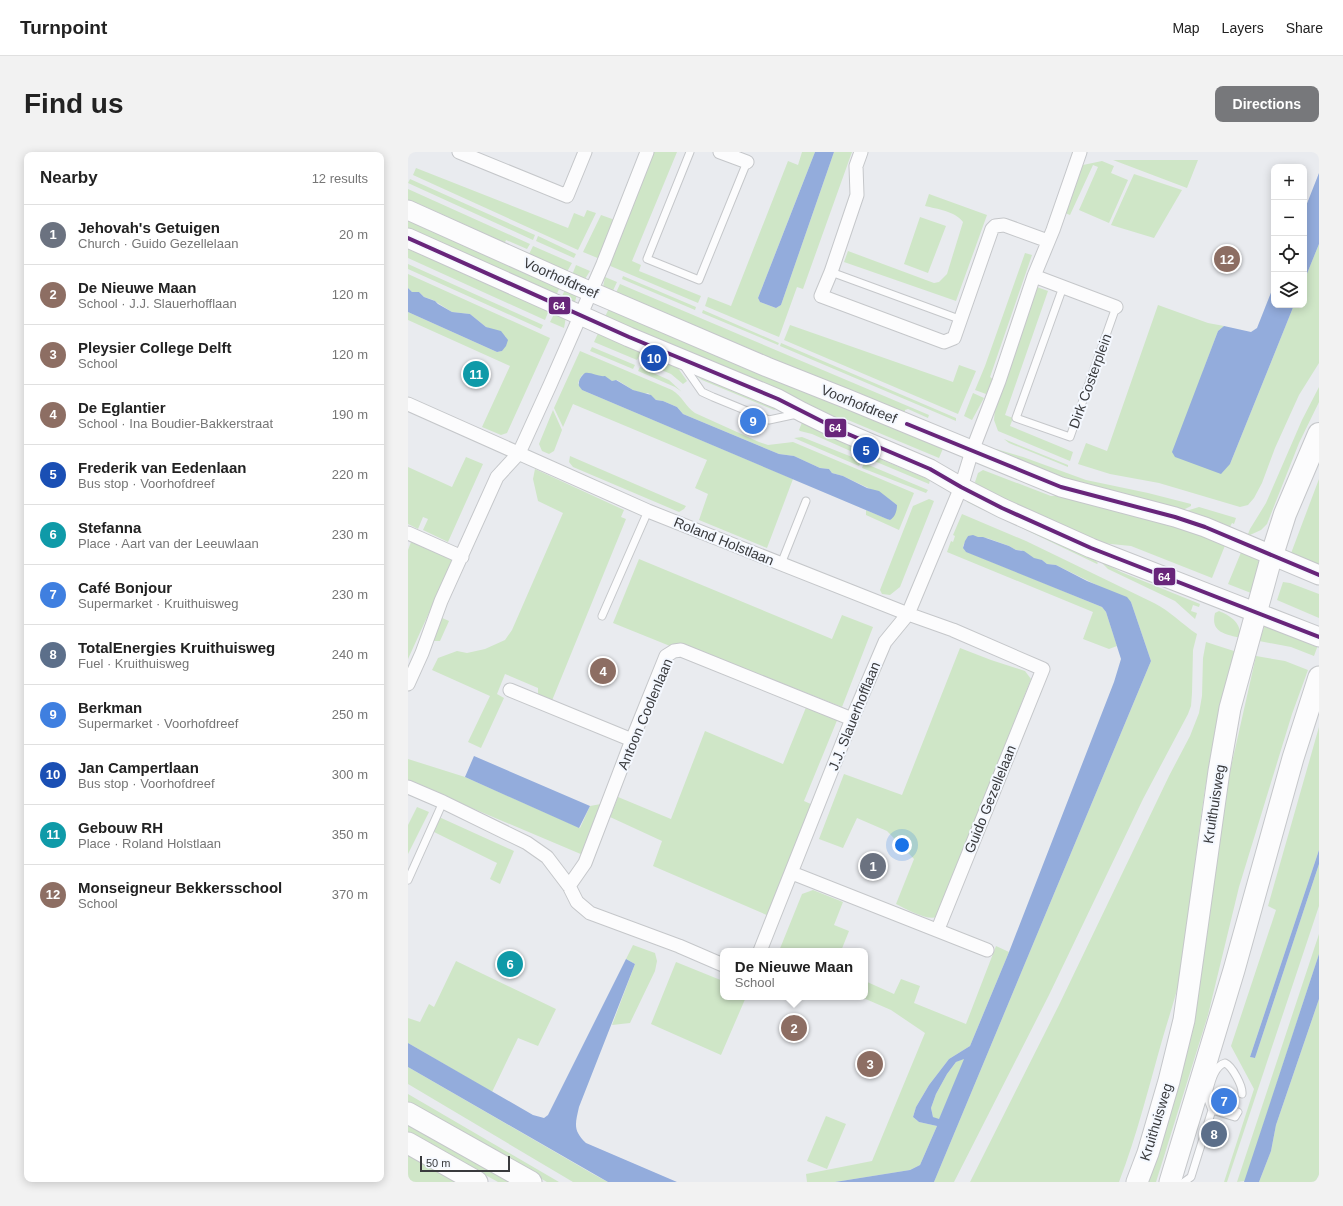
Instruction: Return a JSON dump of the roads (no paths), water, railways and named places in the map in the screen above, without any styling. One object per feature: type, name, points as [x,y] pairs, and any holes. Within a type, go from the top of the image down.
[{"type":"highway","name":"Kruithuisweg","points":[[1272,555],[1285,514],[1319,434]]},
{"type":"main road","name":"Kruithuisweg","points":[[1138,1182],[1169,1081],[1184,1020],[1219,772],[1230,708],[1272,555]]},
{"type":"main road","points":[[1170,1182],[1202,1091],[1236,962],[1293,758],[1319,677]]},
{"type":"main road","points":[[408,1113],[531,1182]]},
{"type":"main road","points":[[408,1143],[477,1182]]},
{"type":"street","points":[[459,152],[567,196],[585,152]]},
{"type":"street","points":[[408,684],[422,653],[441,601],[497,477],[519,453],[591,292],[647,152]]},
{"type":"street","points":[[720,152],[746,162]]},
{"type":"street","points":[[861,152],[856,166],[857,195],[831,272],[821,296],[944,342],[954,338],[959,319],[990,233],[995,226],[1004,225],[1048,241]]},
{"type":"street","points":[[972,451],[999,381],[1034,276],[1080,152]]},
{"type":"street","name":"Voorhofdreef","points":[[408,210],[591,292],[767,367],[1061,487],[1175,517],[1319,575]]},
{"type":"street","name":"Voorhofdreef","points":[[408,238],[580,316],[778,399],[802,412],[874,445],[930,468],[1002,508],[1091,548],[1319,637]]},
{"type":"street","name":"Dirk Costerplein","points":[[1034,276],[1116,307]]},
{"type":"street","name":"Roland Holstlaan","points":[[408,404],[648,511],[908,614],[953,630],[1043,669]]},
{"type":"street","name":"J.J. Slauerhofflaan","points":[[761,948],[852,719],[885,642],[908,614],[961,486],[972,451]]},
{"type":"street","points":[[408,533],[462,557]]},
{"type":"street","name":"Antoon Coolenlaan","points":[[569,886],[585,863],[666,656],[674,651],[681,650],[852,719]]},
{"type":"street","name":"Guido Gezellelaan","points":[[938,929],[1043,669]]},
{"type":"street","points":[[510,690],[632,740]]},
{"type":"street","points":[[408,787],[444,802],[526,843],[547,857],[569,886],[577,902],[590,913],[679,946],[720,964]]},
{"type":"street","points":[[792,873],[938,929],[987,950]]},
{"type":"lane","points":[[690,152],[647,259],[699,280],[746,162]]},
{"type":"lane","points":[[831,272],[959,319]]},
{"type":"lane","name":"Dirk Costerplein","points":[[1063,287],[1016,418],[1070,437],[1116,307]]},
{"type":"lane","points":[[782,564],[806,501]]},
{"type":"lane","points":[[602,616],[648,511]]},
{"type":"lane","points":[[408,880],[444,802]]},
{"type":"lane","points":[[1184,1182],[1191,1177],[1212,1110],[1202,1091],[1218,1066],[1225,1063],[1230,1066],[1243,1089],[1242,1094]]},
{"type":"lane","points":[[1212,1110],[1235,1117],[1238,1112]]},
{"type":"water","points":[[815,152],[834,152],[781,305],[776,308],[760,302],[758,298]]},
{"type":"water","points":[[1319,173],[1319,244],[1307,274],[1307,236],[1307,203]]},
{"type":"water","points":[[408,288],[412,292],[419,292],[424,297],[435,301],[452,312],[470,314],[486,327],[501,331],[508,340],[506,346],[502,351],[497,352],[408,312]]},
{"type":"water","points":[[1271,293],[1271,308],[1293,308],[1230,464],[1221,474],[1175,457],[1172,452],[1218,331],[1224,326],[1251,332],[1257,328]]},
{"type":"water","points":[[585,373],[605,376],[612,381],[616,380],[633,390],[651,395],[656,400],[663,401],[677,407],[683,414],[779,454],[794,456],[820,468],[829,469],[832,473],[843,476],[867,488],[879,491],[897,505],[895,514],[890,520],[887,519],[582,390],[579,386],[579,382]]},
{"type":"water","points":[[973,535],[983,537],[1016,550],[1024,551],[1047,564],[1056,565],[1087,581],[1127,597],[1131,602],[1151,661],[934,1182],[835,1182],[910,1170],[920,1165],[937,1126],[919,1122],[913,1117],[916,1107],[929,1085],[949,1059],[970,1046],[1009,952],[1114,682],[1121,659],[1106,612],[1102,607],[966,552],[963,548],[968,536]],"holes":[[[964,1059],[939,1119],[933,1117],[931,1108],[936,1094],[947,1074],[956,1062]]]},
{"type":"water","points":[[474,756],[590,806],[579,828],[465,777]]},
{"type":"water","points":[[1319,850],[1319,864],[1255,1058],[1250,1057]]},
{"type":"water","points":[[1319,954],[1319,999],[1276,1125],[1271,1151],[1259,1182],[1244,1182]]},
{"type":"water","points":[[626,959],[635,964],[579,1107],[576,1127],[577,1131],[586,1143],[677,1182],[608,1182],[408,1067],[408,1043],[533,1115],[544,1118],[548,1115]]},
{"type":"place","name":"Monseigneur Bekkersschool","points":[[1227,259]]},
{"type":"place","name":"Jan Campertlaan","points":[[654,358]]},
{"type":"place","name":"Gebouw RH","points":[[476,374]]},
{"type":"place","name":"Berkman","points":[[753,421]]},
{"type":"place","name":"Frederik van Eedenlaan","points":[[866,450]]},
{"type":"place","name":"De Eglantier","points":[[603,671]]},
{"type":"place","name":"Jehovah's Getuigen","points":[[873,866]]},
{"type":"place","name":"Stefanna","points":[[510,964]]},
{"type":"place","name":"De Nieuwe Maan","points":[[794,1028]]},
{"type":"place","name":"Pleysier College Delft","points":[[870,1064]]},
{"type":"place","name":"Café Bonjour","points":[[1224,1101]]},
{"type":"place","name":"TotalEnergies Kruithuisweg","points":[[1214,1134]]}]
